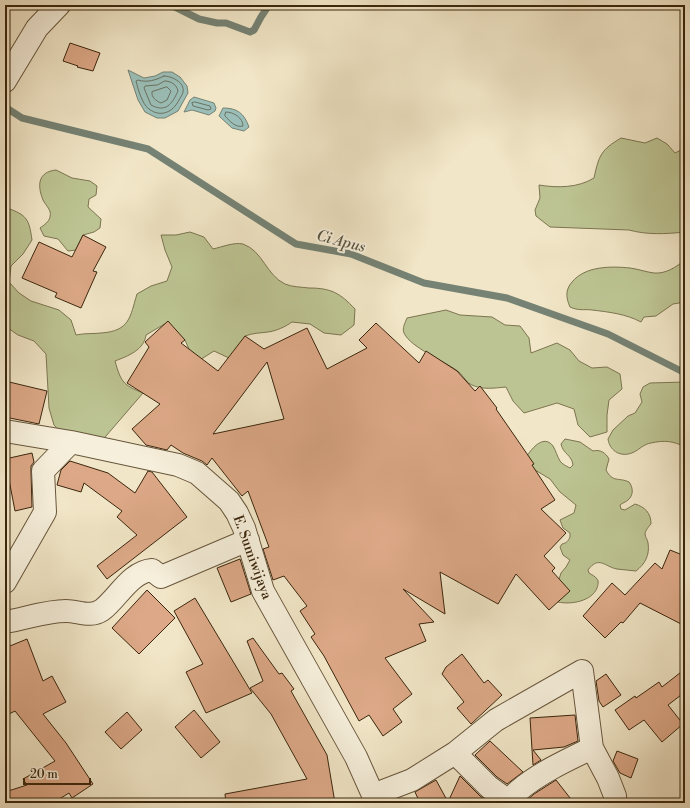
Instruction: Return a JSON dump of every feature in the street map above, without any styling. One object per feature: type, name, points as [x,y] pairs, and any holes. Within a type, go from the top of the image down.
[{"type":"street","points":[[5,81],[37,28],[59,5]]},
{"type":"street","name":"E. Sumiwijaya","points":[[5,431],[71,442],[178,465],[197,473],[229,501],[237,513],[248,540],[263,591],[356,757],[375,799]]},
{"type":"street","points":[[5,582],[45,512],[43,471],[71,442]]},
{"type":"street","points":[[6,618],[66,611],[79,612],[86,615],[94,614],[102,609],[137,576],[146,571],[152,570],[161,577],[248,540]]},
{"type":"street","points":[[375,799],[412,780],[455,752],[496,720],[582,671],[592,748],[608,778],[615,796],[615,803]]},
{"type":"street","points":[[455,752],[489,787],[509,800],[518,791],[538,777],[565,761],[592,748]]},
{"type":"green space","points":[[621,138],[645,143],[657,138],[667,144],[675,153],[685,148],[685,232],[657,234],[629,230],[550,227],[536,216],[535,210],[540,198],[539,185],[553,187],[567,186],[581,184],[594,178],[599,158],[609,146]]},
{"type":"green space","points":[[56,170],[72,178],[90,181],[97,186],[96,195],[89,199],[88,207],[101,219],[100,228],[94,232],[83,235],[76,250],[68,251],[58,239],[44,236],[40,228],[47,222],[50,215],[41,194],[40,180],[46,173]]},
{"type":"green space","points":[[7,208],[19,213],[26,219],[30,227],[32,240],[23,254],[11,266],[9,282],[19,293],[31,301],[59,310],[71,320],[76,335],[111,332],[123,326],[130,316],[137,294],[151,286],[167,281],[172,267],[161,235],[176,235],[190,232],[204,237],[213,249],[236,244],[243,244],[250,247],[260,257],[273,275],[285,284],[335,292],[355,309],[354,325],[341,335],[324,333],[310,324],[292,322],[274,331],[245,336],[234,357],[229,358],[214,351],[195,363],[185,340],[173,340],[168,322],[146,335],[142,345],[135,352],[115,361],[119,374],[124,382],[131,388],[143,393],[100,443],[65,437],[54,425],[49,408],[46,354],[34,341],[18,335],[5,326],[5,209]]},
{"type":"green space","points":[[685,260],[685,302],[673,304],[656,316],[644,317],[641,322],[617,314],[570,307],[567,297],[568,288],[577,277],[591,270],[607,267],[623,267],[658,273],[671,270]]},
{"type":"green space","points":[[446,310],[460,315],[492,317],[505,325],[520,326],[529,338],[531,353],[557,343],[570,350],[579,361],[592,368],[607,367],[620,374],[622,389],[609,400],[607,432],[590,437],[578,425],[574,409],[557,403],[524,413],[513,401],[506,387],[484,388],[476,387],[470,384],[459,372],[421,349],[408,339],[404,333],[403,331],[407,318]]},
{"type":"green space","points":[[685,382],[685,447],[673,442],[660,442],[646,444],[630,454],[621,454],[617,453],[611,447],[608,439],[613,430],[628,416],[635,413],[642,402],[640,394],[643,387],[650,383]]},
{"type":"green space","points":[[565,439],[580,442],[593,451],[600,451],[606,455],[609,459],[606,470],[611,477],[629,482],[632,489],[630,498],[620,505],[621,509],[625,510],[635,504],[647,511],[651,520],[651,524],[646,530],[645,534],[648,542],[647,555],[639,568],[636,571],[613,568],[602,563],[595,563],[588,570],[589,573],[598,581],[594,592],[586,599],[569,603],[558,602],[554,595],[561,573],[570,560],[563,555],[560,547],[568,541],[570,533],[563,528],[560,520],[574,513],[576,505],[560,492],[550,479],[530,467],[527,456],[535,446],[546,441],[553,446],[561,462],[570,468],[573,465],[572,462],[561,444]]},
{"type":"water","points":[[128,70],[144,78],[155,76],[163,72],[172,72],[180,77],[187,86],[188,93],[178,111],[165,118],[157,118],[145,112],[138,100]]},
{"type":"water","points":[[194,97],[214,103],[216,108],[215,111],[209,115],[192,110],[184,112],[190,100]]},
{"type":"water","points":[[223,108],[236,110],[239,112],[245,118],[249,127],[244,131],[232,128],[219,116]]},
{"type":"building","points":[[70,43],[100,53],[93,71],[77,67],[78,66],[63,61]]},
{"type":"building","points":[[83,235],[106,247],[93,271],[97,272],[81,308],[55,297],[57,293],[22,278],[39,242],[72,257]]},
{"type":"building","points":[[168,321],[185,340],[181,343],[218,371],[245,336],[264,349],[307,328],[327,369],[367,348],[359,340],[376,323],[419,363],[426,351],[457,371],[475,391],[480,386],[497,408],[496,409],[534,464],[532,465],[555,500],[541,509],[566,533],[544,556],[555,568],[552,571],[570,591],[549,610],[516,574],[498,604],[440,572],[445,614],[403,589],[434,622],[419,624],[426,641],[385,658],[412,694],[393,709],[402,722],[383,736],[369,715],[359,721],[324,656],[311,637],[315,634],[300,611],[307,606],[284,576],[273,580],[263,549],[269,547],[248,491],[242,496],[212,458],[207,465],[171,445],[167,450],[146,445],[132,429],[160,404],[127,383],[149,347],[145,342]],"holes":[[[267,362],[284,419],[213,434]]]},
{"type":"building","points":[[5,381],[47,391],[39,424],[5,417]]},
{"type":"building","points":[[32,453],[34,462],[31,466],[32,507],[15,511],[5,459]]},
{"type":"building","points":[[70,461],[108,473],[135,493],[148,471],[152,472],[187,517],[107,579],[97,566],[137,535],[117,517],[122,511],[84,483],[81,492],[57,485],[61,470]]},
{"type":"building","points":[[670,550],[685,556],[685,626],[640,603],[623,623],[621,622],[605,638],[583,616],[612,583],[625,595],[655,563],[662,569]]},
{"type":"building","points":[[240,559],[251,594],[231,602],[217,568]]},
{"type":"building","points":[[147,590],[175,618],[139,654],[112,628]]},
{"type":"building","points":[[195,598],[252,693],[206,713],[186,672],[203,664],[174,611]]},
{"type":"building","points":[[253,638],[279,674],[282,673],[294,689],[291,691],[327,755],[335,803],[226,803],[225,794],[307,779],[271,714],[250,688],[263,681],[247,641]]},
{"type":"building","points":[[27,639],[43,681],[52,676],[66,702],[43,714],[66,743],[93,784],[72,798],[69,793],[53,803],[5,803],[5,792],[27,785],[23,779],[55,761],[15,711],[5,716],[5,648]]},
{"type":"building","points":[[462,654],[484,683],[488,680],[502,695],[471,724],[457,708],[464,702],[442,674],[446,667]]},
{"type":"building","points":[[685,669],[685,692],[668,705],[683,724],[662,742],[644,720],[629,730],[615,710],[659,682],[662,687]]},
{"type":"building","points":[[606,674],[621,695],[603,707],[599,701],[596,681]]},
{"type":"building","points":[[194,710],[220,742],[201,758],[175,727]]},
{"type":"building","points":[[127,712],[142,730],[121,749],[105,732]]},
{"type":"building","points":[[575,715],[578,741],[564,747],[533,750],[541,760],[533,765],[530,718]]},
{"type":"building","points":[[490,741],[523,772],[507,784],[497,777],[475,755]]},
{"type":"building","points":[[617,751],[638,759],[631,778],[620,773],[613,761]]},
{"type":"building","points":[[460,776],[480,796],[490,803],[420,803],[415,792],[436,780],[448,802]]},
{"type":"building","points":[[556,780],[574,803],[524,803],[534,794]]},
{"type":"waterway","points":[[171,5],[199,19],[217,23],[226,23],[250,32],[254,30],[269,5]]},
{"type":"waterway","name":"Ci Apus","points":[[5,107],[22,118],[148,149],[296,244],[351,254],[424,283],[507,298],[608,334],[685,373]]}]
